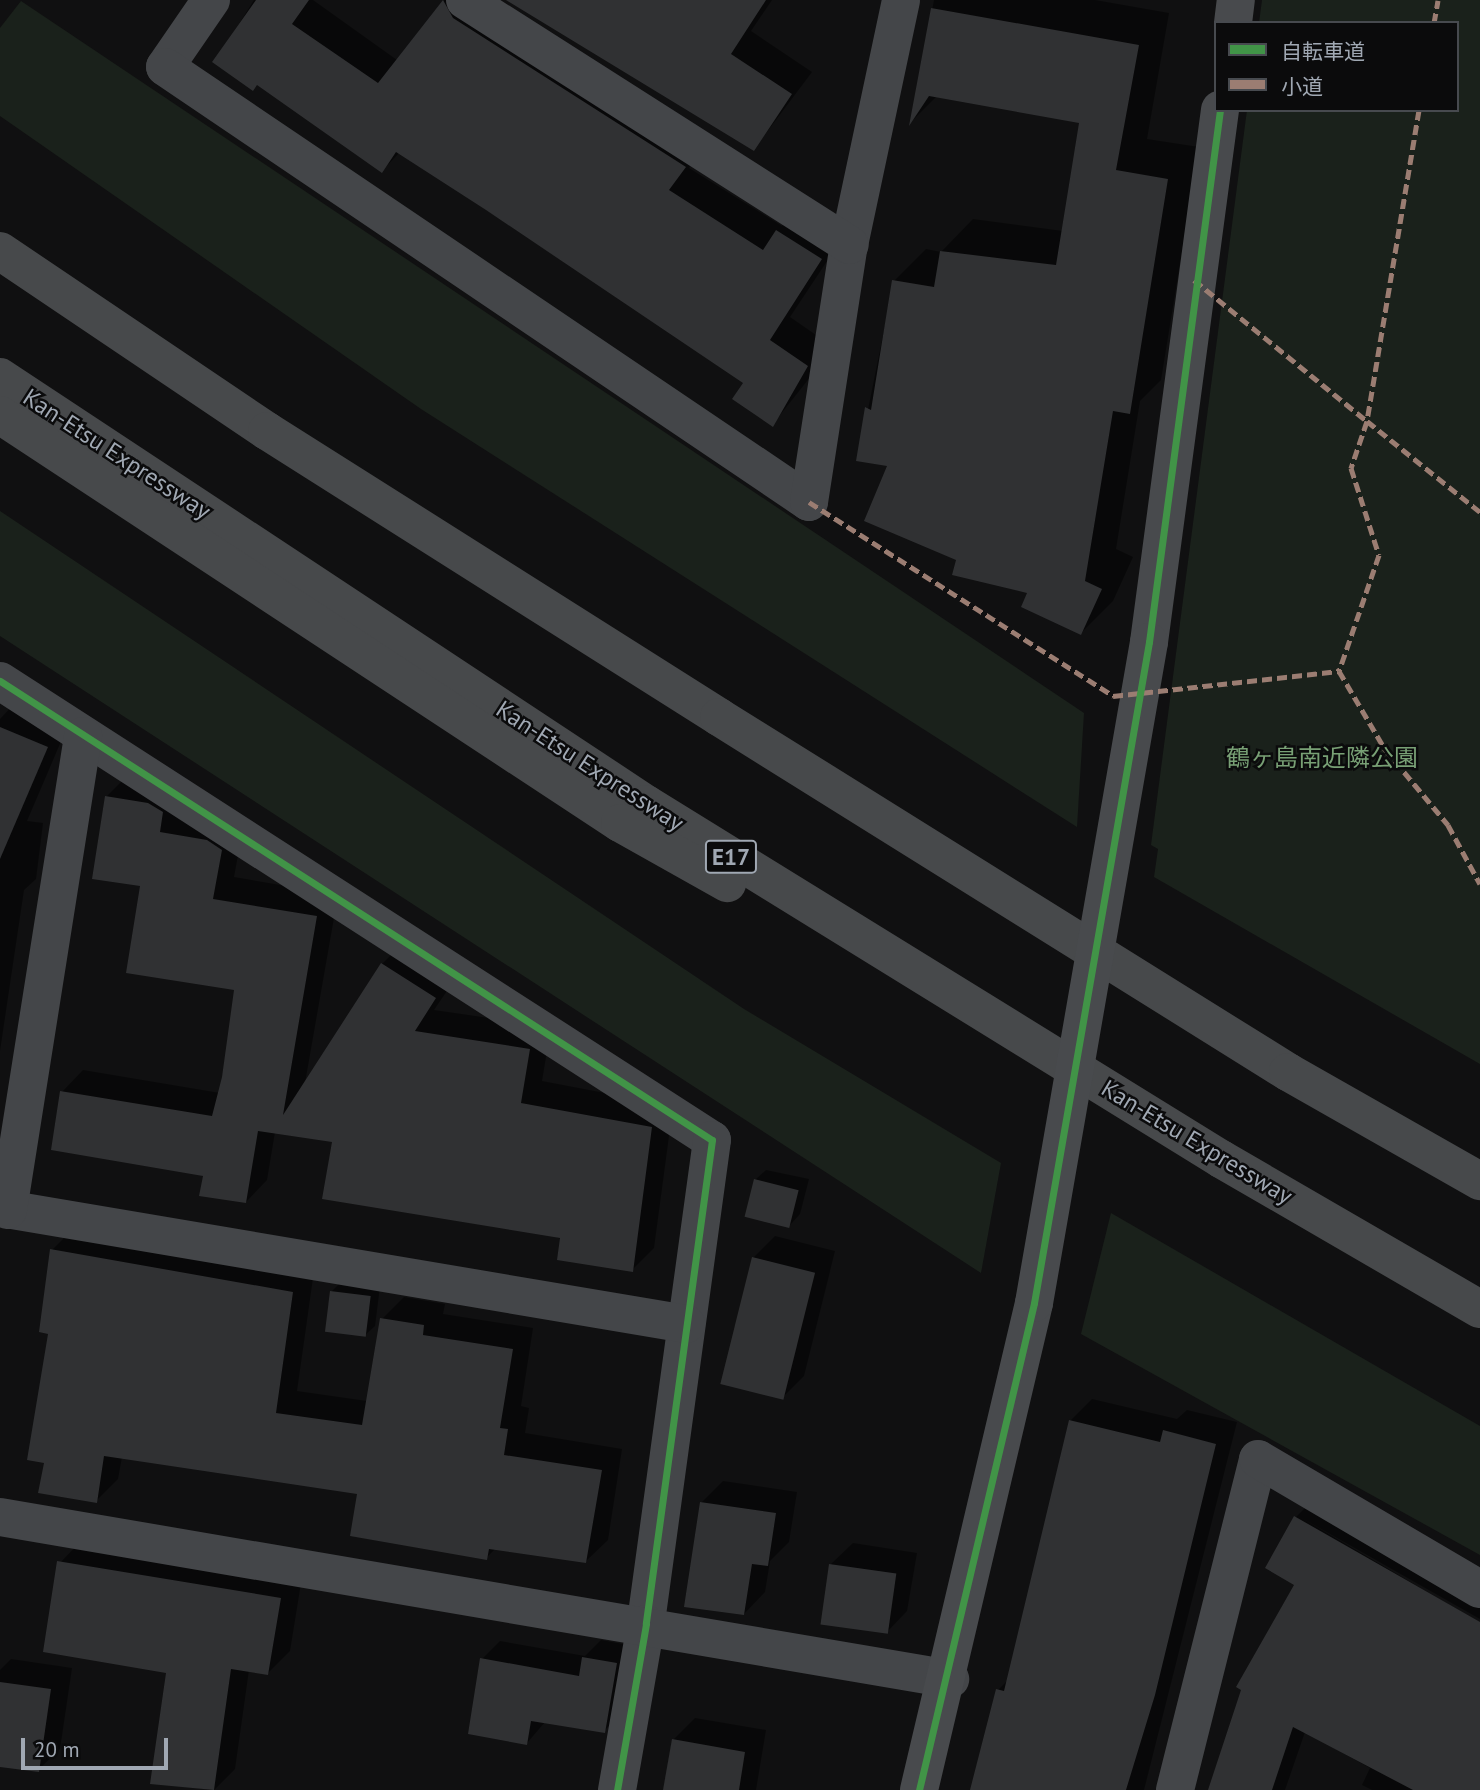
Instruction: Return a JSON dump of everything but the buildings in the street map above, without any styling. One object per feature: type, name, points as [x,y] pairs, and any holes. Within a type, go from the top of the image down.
[{"type":"highway","points":[[0,251],[267,431],[719,717],[1288,1072],[1480,1181]]},
{"type":"highway","name":"Kan-Etsu Expressway","points":[[0,377],[646,804],[1221,1158],[1480,1309]]},
{"type":"highway","points":[[0,415],[620,823],[1221,1158]]},
{"type":"street","points":[[211,0],[165,67],[809,502],[849,245],[896,3]]},
{"type":"street","points":[[465,0],[849,245]]},
{"type":"street","points":[[1233,21],[1236,0]]},
{"type":"street","points":[[919,1790],[950,1679],[1034,1303],[1149,642],[1220,112]]},
{"type":"street","points":[[0,681],[712,1140],[646,1624],[617,1790]]},
{"type":"street","points":[[83,736],[4,1209],[687,1324]]},
{"type":"street","points":[[1175,1790],[1258,1459],[1480,1589]]},
{"type":"street","points":[[0,1517],[646,1624],[950,1679]]},
{"type":"green space","name":"鶴ヶ島南近隣公園","points":[[1262,0],[1480,0],[1480,1064],[1154,877],[1158,849],[1151,845],[1247,112],[1459,112],[1459,21],[1259,21]]},
{"type":"green space","points":[[21,1],[1084,713],[1077,827],[421,409],[0,116],[0,28]]},
{"type":"green space","points":[[0,511],[744,1009],[1001,1163],[981,1273],[0,636]]},
{"type":"green space","points":[[1111,1213],[1480,1426],[1480,1555],[1081,1334]]},
{"type":"marked path","points":[[1434,21],[1438,0]]},
{"type":"marked path","points":[[1419,112],[1367,421],[1480,512]]},
{"type":"marked path","points":[[1194,280],[1367,421],[1351,468],[1379,555],[1339,671],[1385,749],[1448,825],[1480,884]]},
{"type":"marked path","points":[[809,502],[1113,696],[1339,671]]},
{"type":"cycle path","points":[[919,1790],[1034,1303],[1149,642],[1220,112]]},
{"type":"cycle path","points":[[0,681],[712,1140],[646,1624],[617,1790]]}]
